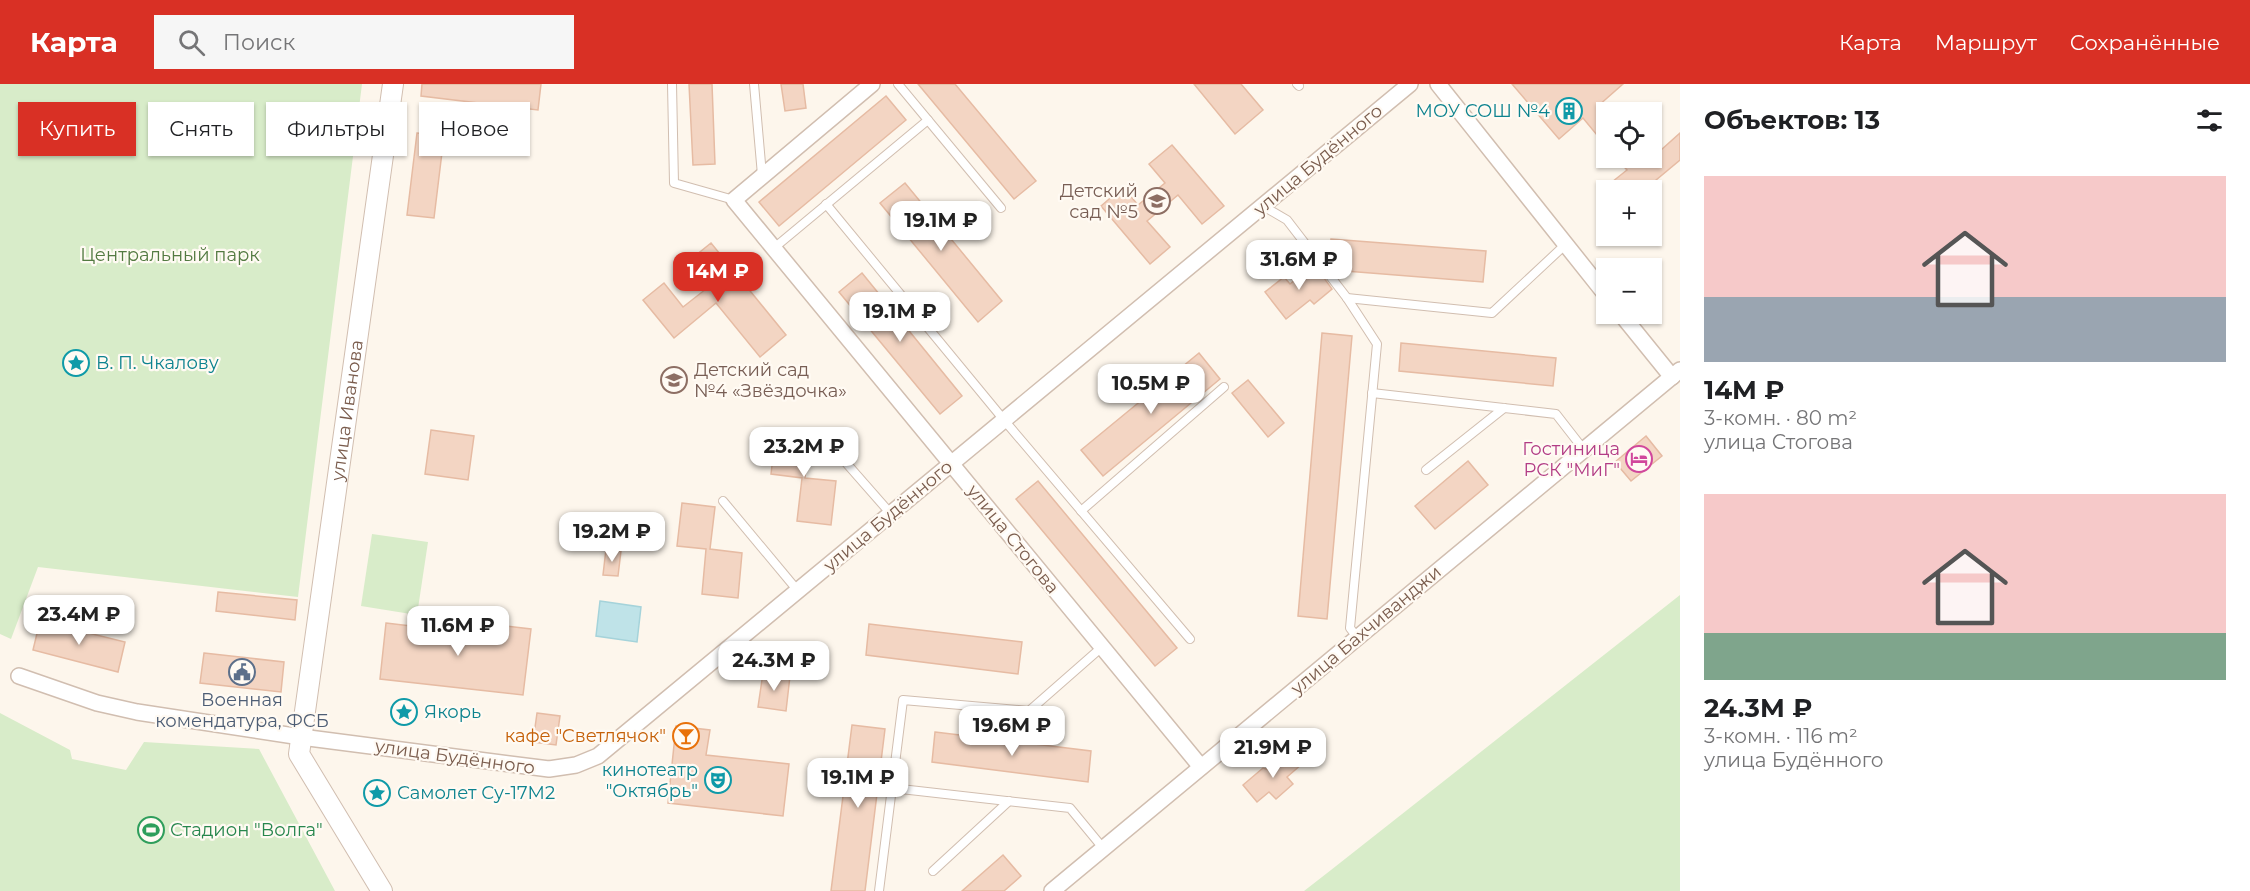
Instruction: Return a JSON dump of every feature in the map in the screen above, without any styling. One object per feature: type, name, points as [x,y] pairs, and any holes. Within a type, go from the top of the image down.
[{"type":"street","name":"улица Иванова","points":[[382,891],[299,754],[393,84]]},
{"type":"street","points":[[734,200],[857,90],[872,84]]},
{"type":"street","name":"улица Будённого","points":[[19,676],[97,704],[301,737],[525,768],[549,769],[576,765],[598,756],[1410,84]]},
{"type":"street","points":[[1438,84],[1596,282]]},
{"type":"street","name":"улица Стогова","points":[[734,200],[1201,767]]},
{"type":"street","points":[[1630,324],[1676,374]]},
{"type":"street","name":"улица Бахчиванджи","points":[[1052,891],[1676,374]]},
{"type":"lane","points":[[672,84],[674,183],[734,200]]},
{"type":"lane","points":[[754,84],[762,177]]},
{"type":"lane","points":[[898,84],[1001,208]]},
{"type":"lane","points":[[774,248],[928,120]]},
{"type":"lane","points":[[826,204],[1004,420],[1190,639]]},
{"type":"lane","points":[[1263,206],[1287,220],[1347,298],[1377,344],[1350,628],[1357,638]]},
{"type":"lane","points":[[1347,298],[1492,313],[1566,244]]},
{"type":"lane","points":[[1081,511],[1224,387]]},
{"type":"lane","points":[[1372,393],[1556,414],[1584,450]]},
{"type":"lane","points":[[1426,470],[1504,408]]},
{"type":"lane","points":[[819,432],[891,514]]},
{"type":"lane","points":[[723,501],[798,591]]},
{"type":"lane","points":[[879,891],[903,700],[1029,711],[1102,647]]},
{"type":"lane","points":[[892,789],[1070,808],[1103,848]]},
{"type":"lane","points":[[933,871],[1009,801]]},
{"type":"green space","name":"Центральный парк","points":[[0,84],[362,84],[360,102],[266,102],[266,156],[353,156],[298,597],[38,567],[11,639],[0,634]]},
{"type":"green space","points":[[372,534],[428,542],[417,615],[361,606]]},
{"type":"green space","points":[[1680,595],[1680,891],[1304,891],[1331,870]]},
{"type":"green space","name":"Стадион \"Волга\"","points":[[0,713],[70,750],[72,759],[126,770],[144,742],[259,749],[335,891],[0,891]]},
{"type":"water","points":[[600,601],[641,607],[637,642],[596,636]]},
{"type":"building","points":[[422,84],[541,84],[538,110],[530,109],[530,102],[471,102],[421,96]]},
{"type":"building","points":[[689,84],[712,84],[715,164],[693,165]]},
{"type":"building","points":[[781,84],[803,84],[806,108],[785,111]]},
{"type":"building","points":[[918,84],[955,84],[1036,181],[1014,199]]},
{"type":"building","points":[[1194,84],[1241,84],[1263,110],[1235,134]]},
{"type":"building","name":"МОУ СОШ №4","points":[[1512,84],[1623,84],[1603,102],[1596,102],[1596,134],[1583,118],[1559,139]]},
{"type":"building","points":[[886,96],[906,120],[779,226],[759,202]]},
{"type":"building","points":[[417,133],[419,133],[419,156],[442,156],[434,218],[407,215]]},
{"type":"building","points":[[1680,133],[1680,160],[1656,180],[1614,180],[1627,170],[1625,168],[1662,168],[1662,149]]},
{"type":"building","points":[[1172,145],[1224,206],[1202,224],[1178,195],[1147,221],[1170,247],[1150,264],[1101,206],[1123,187],[1138,205],[1165,183],[1149,164]]},
{"type":"building","points":[[905,183],[1002,301],[978,322],[880,203]]},
{"type":"building","points":[[1331,239],[1486,251],[1483,282],[1333,270],[1329,265]]},
{"type":"building","points":[[711,243],[786,335],[760,357],[716,303],[674,338],[643,300],[664,283],[683,307],[706,289],[685,264]]},
{"type":"building","points":[[1314,264],[1332,289],[1314,304],[1310,300],[1286,319],[1265,292],[1284,277],[1290,284]]},
{"type":"building","points":[[862,273],[962,396],[940,414],[839,292]]},
{"type":"building","points":[[1322,333],[1352,336],[1327,619],[1298,616]]},
{"type":"building","points":[[1401,343],[1556,358],[1553,386],[1399,371]]},
{"type":"building","points":[[1199,353],[1220,379],[1103,476],[1081,450]]},
{"type":"building","points":[[1248,380],[1284,423],[1268,437],[1232,393]]},
{"type":"building","points":[[431,430],[474,436],[468,480],[425,474]]},
{"type":"building","points":[[776,431],[809,434],[805,478],[836,481],[831,525],[797,521],[802,478],[771,474]]},
{"type":"building","points":[[1646,436],[1662,456],[1631,481],[1615,462]]},
{"type":"building","points":[[1468,461],[1488,485],[1435,529],[1415,506]]},
{"type":"building","points":[[1038,481],[1177,648],[1155,666],[1016,499]]},
{"type":"building","points":[[682,503],[715,507],[710,549],[742,553],[738,598],[702,594],[706,549],[677,546]]},
{"type":"building","points":[[606,549],[621,551],[618,576],[603,575]]},
{"type":"building","points":[[218,592],[297,600],[295,620],[216,611]]},
{"type":"building","points":[[40,621],[125,642],[118,672],[33,650]]},
{"type":"building","points":[[386,623],[478,634],[479,623],[531,629],[523,695],[380,679]]},
{"type":"building","points":[[869,624],[1022,642],[1018,674],[866,655]]},
{"type":"building","points":[[204,653],[284,662],[281,692],[200,683]]},
{"type":"building","points":[[763,673],[790,676],[786,711],[758,707]]},
{"type":"building","points":[[537,713],[560,716],[556,745],[533,742]]},
{"type":"building","points":[[852,725],[885,729],[865,891],[831,891]]},
{"type":"building","points":[[676,726],[710,730],[706,755],[789,764],[783,816],[668,803]]},
{"type":"building","points":[[935,732],[1091,751],[1088,782],[932,762]]},
{"type":"building","points":[[1291,751],[1302,764],[1287,777],[1293,784],[1276,799],[1269,792],[1257,802],[1243,785],[1263,768],[1269,770]]},
{"type":"building","points":[[1003,855],[1021,876],[1004,891],[962,891]]},
{"type":"place","name":"МОУ СОШ №4","points":[[1569,111]]},
{"type":"place","name":"Детский сад №5","points":[[1157,201]]},
{"type":"place","name":"В. П. Чкалову","points":[[76,363]]},
{"type":"place","name":"Детский сад №4 «Звёздочка»","points":[[674,380]]},
{"type":"place","name":"Гостиница РСК \"МиГ\"","points":[[1639,459]]},
{"type":"place","name":"Военная комендатура, ФСБ","points":[[242,672]]},
{"type":"place","name":"Якорь","points":[[404,712]]},
{"type":"place","name":"кафе \"Светлячок\"","points":[[686,736]]},
{"type":"place","name":"кинотеатр \"Октябрь\"","points":[[718,780]]},
{"type":"place","name":"Самолет Су-17М2","points":[[377,793]]},
{"type":"place","name":"Стадион \"Волга\"","points":[[151,830]]}]
